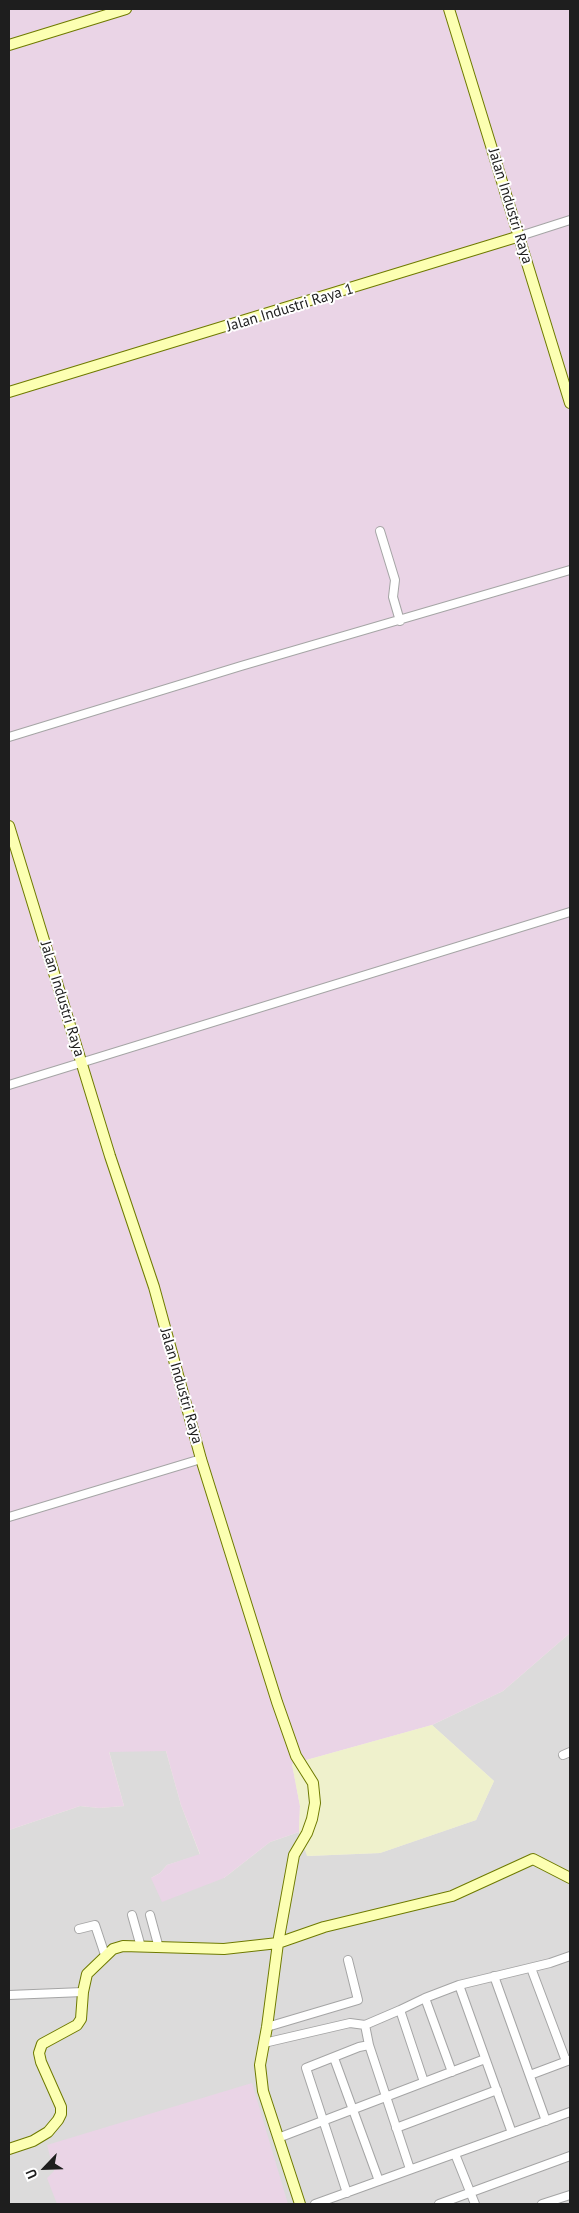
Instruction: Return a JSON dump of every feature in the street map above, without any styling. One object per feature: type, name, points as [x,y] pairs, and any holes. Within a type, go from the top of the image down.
[{"type":"street","points":[[9,44],[126,9]]},
{"type":"street","name":"Jalan Industri Raya","points":[[449,9],[570,403]]},
{"type":"street","name":"Jalan Industri Raya 1","points":[[9,392],[570,220]]},
{"type":"street","points":[[380,531],[395,580],[393,597],[400,621]]},
{"type":"street","points":[[9,737],[242,666],[570,570]]},
{"type":"street","name":"Jalan Industri Raya","points":[[9,826],[154,1288],[202,1459],[277,1702],[296,1756],[313,1783],[315,1803],[312,1819],[307,1833],[294,1855],[278,1943],[260,2076],[300,2204]]},
{"type":"street","points":[[9,1085],[570,912]]},
{"type":"street","points":[[9,1516],[202,1459]]},
{"type":"street","points":[[9,2149],[32,2142],[48,2132],[61,2114],[61,2107],[41,2062],[39,2053],[42,2044],[77,2025],[81,2019],[83,1992],[87,1974],[113,1949],[123,1946],[224,1949],[278,1943],[324,1927],[452,1896],[532,1859],[570,1878]]},
{"type":"street","points":[[132,1915],[141,1947]]},
{"type":"street","points":[[150,1915],[159,1948]]},
{"type":"street","points":[[79,1929],[95,1925],[105,1955]]},
{"type":"street","points":[[264,2043],[350,2023],[365,2025],[460,1984],[570,1959]]},
{"type":"street","points":[[267,2027],[358,2000],[348,1960]]},
{"type":"street","points":[[530,2075],[568,2060],[531,1968]]},
{"type":"street","points":[[494,1976],[546,2121]]},
{"type":"street","points":[[460,1984],[512,2133]]},
{"type":"street","points":[[9,1996],[83,1992]]},
{"type":"street","points":[[425,1998],[452,2072]]},
{"type":"street","points":[[400,2010],[424,2082]]},
{"type":"street","points":[[365,2025],[384,2097],[410,2169]]},
{"type":"street","points":[[347,2193],[306,2068],[369,2044]]},
{"type":"street","points":[[334,2058],[379,2181]]},
{"type":"street","points":[[278,2138],[325,2122],[353,2109],[485,2059]]},
{"type":"street","points":[[396,2128],[496,2090]]},
{"type":"street","points":[[315,2204],[570,2112]]},
{"type":"street","points":[[455,2154],[475,2204]]},
{"type":"street","points":[[439,2204],[570,2156]]},
{"type":"street","points":[[542,2204],[569,2198]]},
{"type":"shaded area","points":[[9,9],[570,9],[570,1633],[503,1691],[432,1725],[292,1764],[300,1806],[299,1832],[270,1842],[224,1878],[162,1902],[151,1878],[160,1873],[167,1865],[200,1854],[181,1805],[166,1751],[109,1752],[124,1806],[99,1808],[80,1806],[9,1830]]},
{"type":"shaded area","points":[[570,1633],[570,2204],[9,2204],[9,1830],[80,1806],[99,1808],[124,1806],[109,1751],[166,1751],[181,1805],[200,1855],[167,1865],[160,1873],[151,1878],[224,1878],[270,1842],[299,1832],[308,1856],[380,1853],[476,1820],[494,1781],[432,1725],[503,1691]]},
{"type":"shaded area","points":[[252,2083],[288,2204],[57,2204],[47,2178],[54,2171],[47,2145]]},
{"type":"green space","points":[[432,1725],[494,1781],[476,1820],[380,1853],[307,1856],[299,1832],[300,1806],[292,1764]]}]
